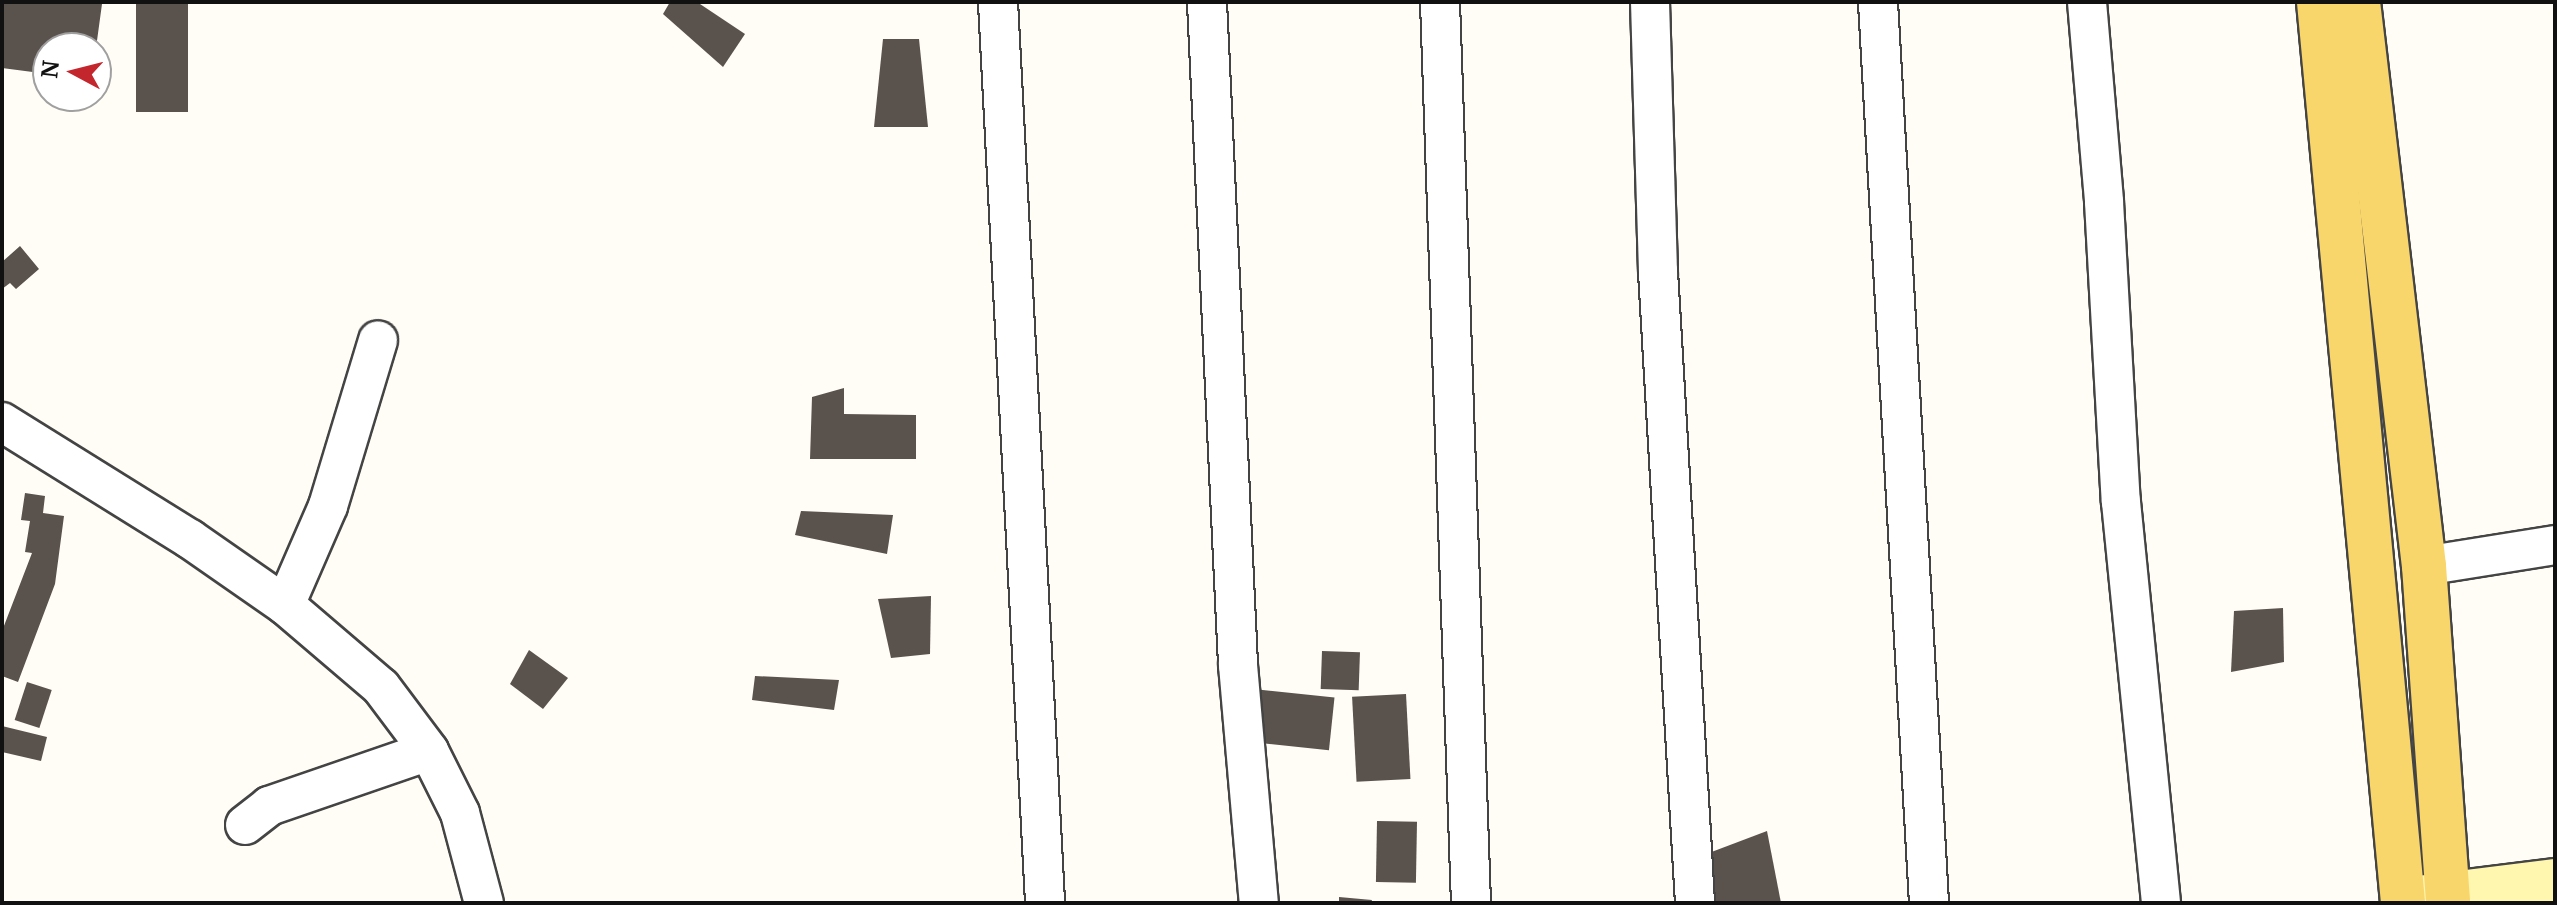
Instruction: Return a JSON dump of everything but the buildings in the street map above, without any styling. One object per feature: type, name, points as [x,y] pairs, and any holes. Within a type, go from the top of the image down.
[{"type":"main road","points":[[2319,2],[2398,902],[2448,898],[2555,881]]},
{"type":"main road","points":[[2358,2],[2424,566],[2448,898]]},
{"type":"street","points":[[998,2],[1045,903]]},
{"type":"street","points":[[1207,2],[1238,665],[1259,903]]},
{"type":"street","points":[[1440,2],[1471,903]]},
{"type":"street","points":[[1650,2],[1658,272],[1695,903]]},
{"type":"street","points":[[1878,2],[1929,903]]},
{"type":"street","points":[[2087,2],[2121,502],[2161,903]]},
{"type":"street","points":[[285,605],[328,506],[378,340]]},
{"type":"street","points":[[2,422],[190,539],[285,605],[381,687],[429,751],[460,813],[484,903]]},
{"type":"street","points":[[2424,566],[2555,545]]},
{"type":"street","points":[[245,825],[269,806],[429,751]]}]
